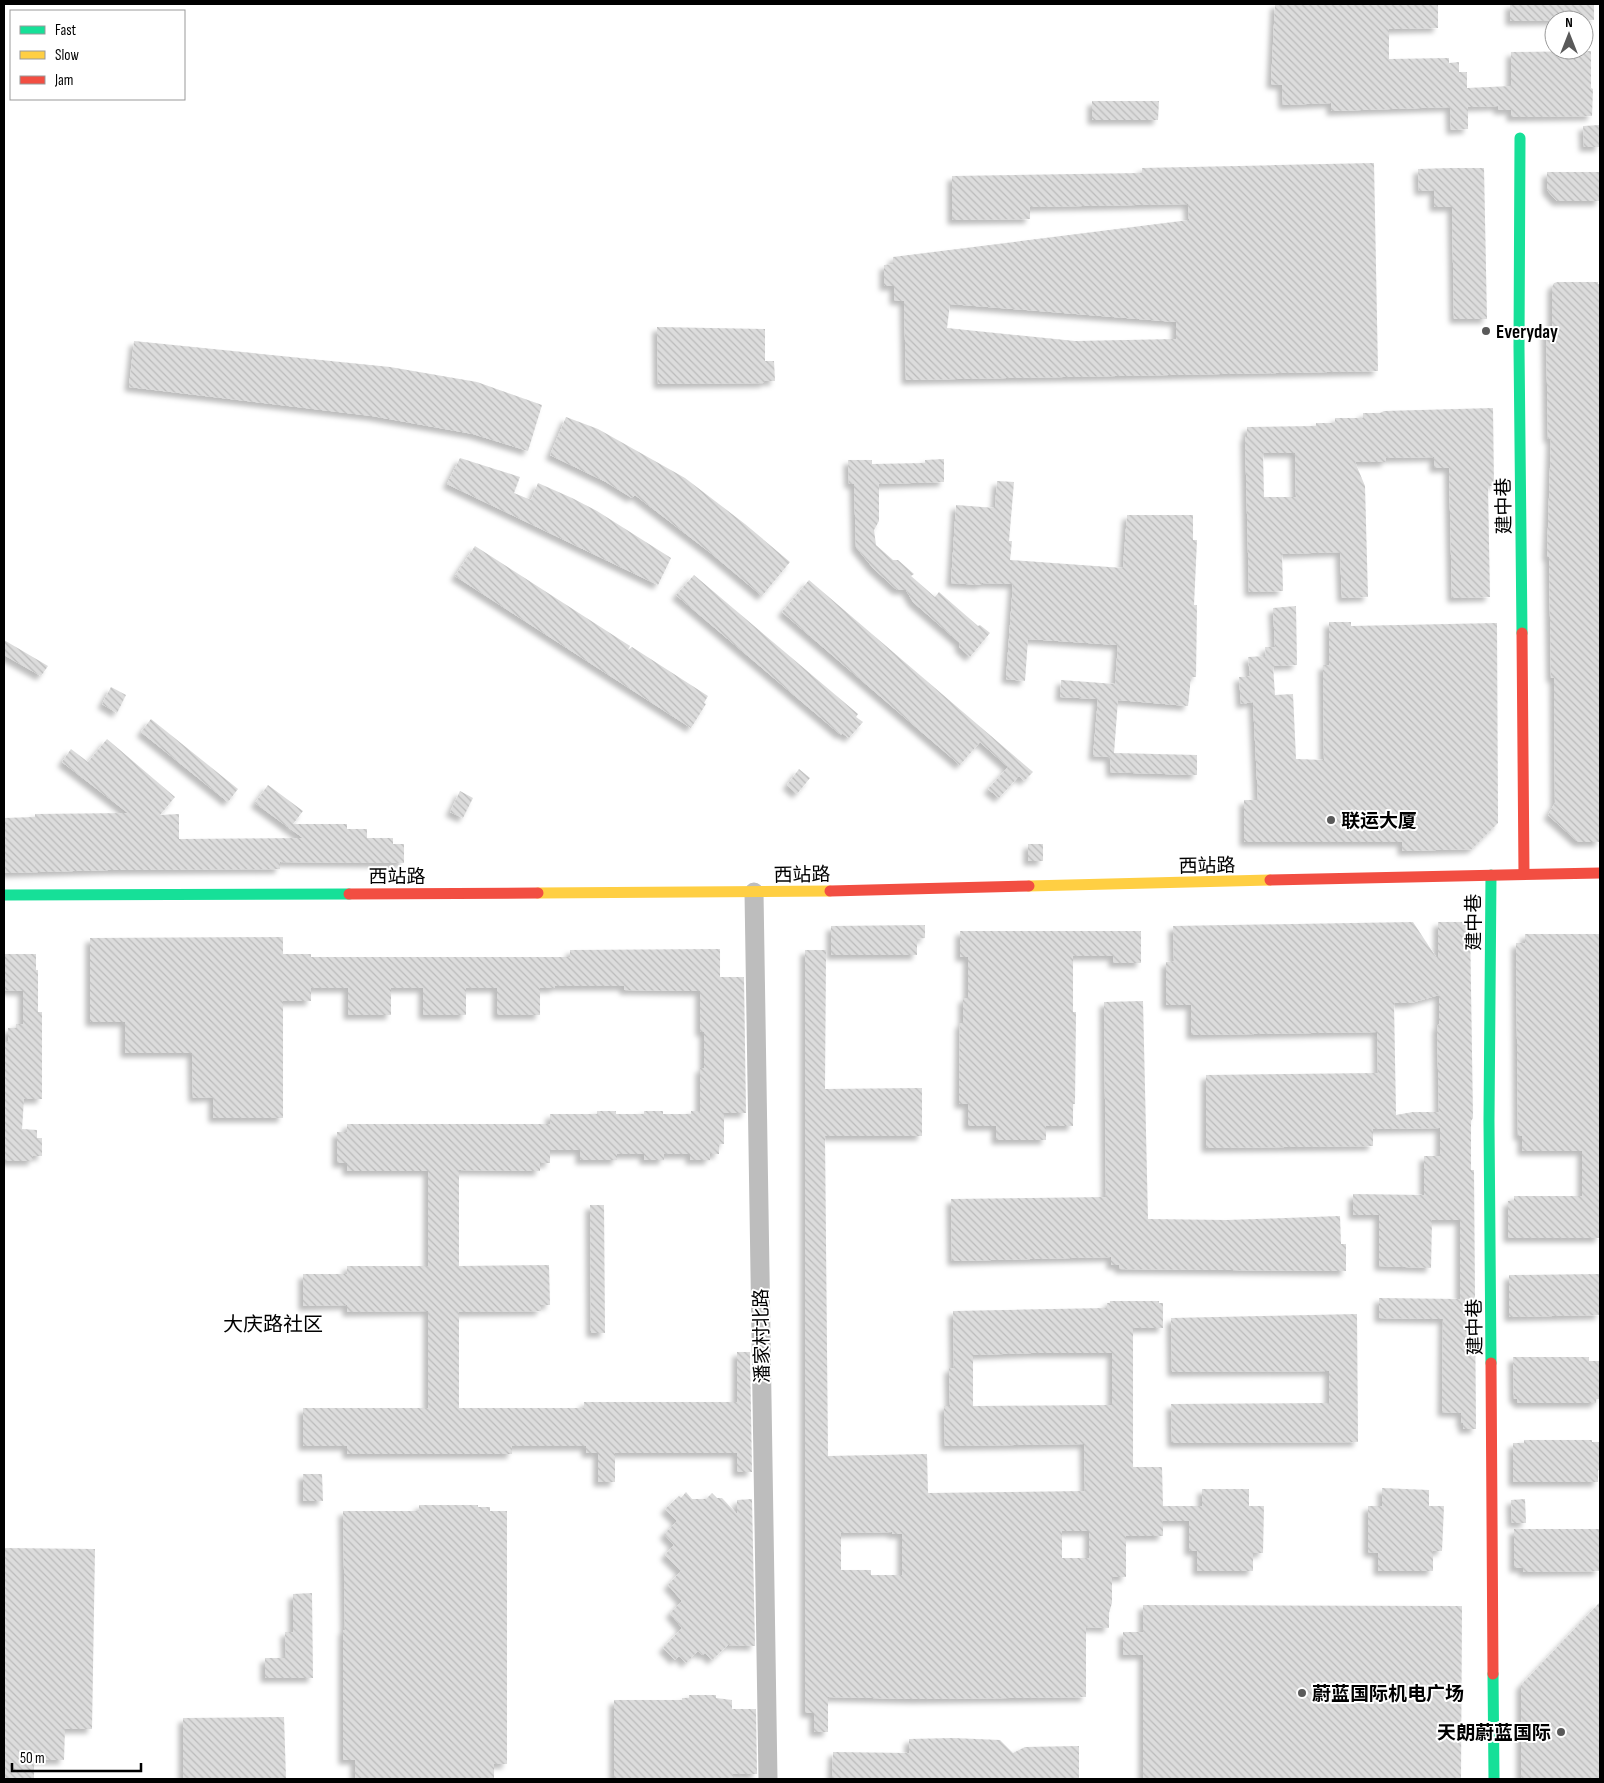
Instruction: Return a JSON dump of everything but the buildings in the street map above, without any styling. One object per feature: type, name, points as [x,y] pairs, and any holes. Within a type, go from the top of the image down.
[{"type":"street","name":"建中巷","points":[[1520,138],[1519,357],[1524,874]]},
{"type":"street","name":"西站路","points":[[4,895],[754,892],[1600,873]]},
{"type":"street","name":"建中巷","points":[[1491,875],[1490,1131],[1494,1779]]},
{"type":"street","name":"潘家村北路","points":[[754,892],[768,1779]]},
{"type":"traffic: fast","points":[[1520,138],[1519,347],[1522,633]]},
{"type":"traffic: fast","points":[[1491,875],[1489,1121],[1491,1363]]},
{"type":"traffic: fast","points":[[4,895],[349,894]]},
{"type":"traffic: fast","points":[[1493,1674],[1494,1779]]},
{"type":"traffic: slow","points":[[1029,886],[1270,880]]},
{"type":"traffic: slow","points":[[538,893],[830,891]]},
{"type":"traffic: jam","points":[[1522,633],[1524,874]]},
{"type":"traffic: jam","points":[[1270,880],[1600,873]]},
{"type":"traffic: jam","points":[[830,891],[1029,886]]},
{"type":"traffic: jam","points":[[349,894],[538,893]]},
{"type":"traffic: jam","points":[[1491,1363],[1493,1674]]},
{"type":"place","name":"Everyday","points":[[1486,331]]},
{"type":"place","name":"联运大厦","points":[[1331,820]]},
{"type":"place","name":"蔚蓝国际机电广场","points":[[1302,1693]]},
{"type":"place","name":"天朗蔚蓝国际","points":[[1561,1732]]},
{"type":"district","name":"大庆路社区","points":[[273,1324]]}]
